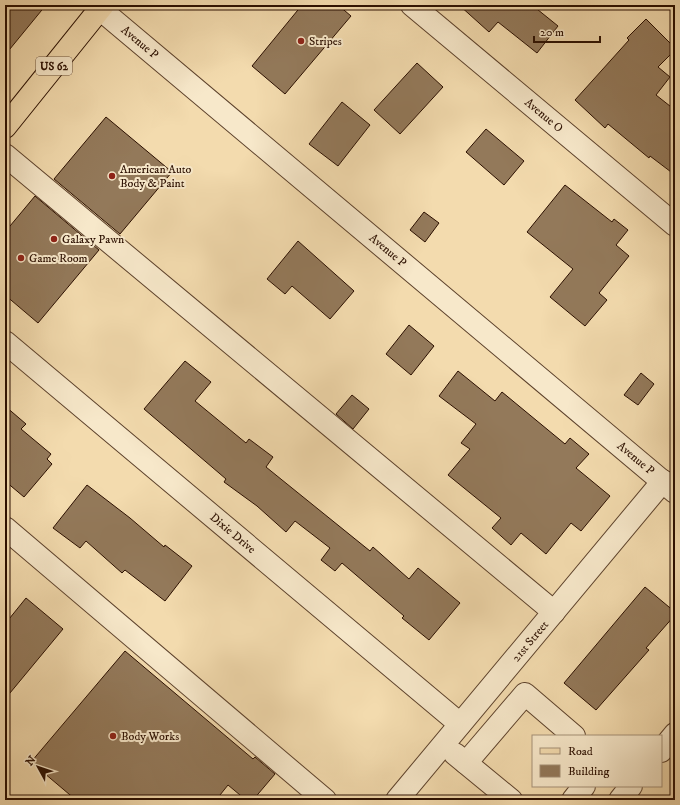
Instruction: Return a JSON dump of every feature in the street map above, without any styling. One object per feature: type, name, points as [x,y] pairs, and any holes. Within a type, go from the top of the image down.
[{"type":"main road","name":"US 62","points":[[5,127],[102,7]]},
{"type":"street","name":"Avenue O","points":[[412,5],[675,225]]},
{"type":"street","name":"Avenue P","points":[[102,7],[669,486]]},
{"type":"street","points":[[5,155],[554,612]]},
{"type":"street","name":"Dixie Drive","points":[[5,342],[460,724]]},
{"type":"street","name":"21st Street","points":[[397,800],[554,612],[669,486]]},
{"type":"street","points":[[5,528],[325,800]]},
{"type":"street","points":[[466,763],[525,694],[573,735]]},
{"type":"street","points":[[662,750],[675,734]]},
{"type":"street","points":[[444,744],[511,800]]},
{"type":"street","points":[[573,800],[583,787]]},
{"type":"street","points":[[620,800],[631,787]]},
{"type":"building","points":[[5,5],[46,5],[5,55]]},
{"type":"building","name":"Stripes","points":[[302,5],[338,5],[351,16],[285,94],[252,66]]},
{"type":"building","points":[[459,5],[532,5],[558,26],[537,53],[498,22],[489,32]]},
{"type":"building","points":[[646,19],[675,48],[675,50],[658,67],[670,77],[656,95],[675,110],[675,175],[650,156],[649,158],[608,124],[605,128],[575,100],[629,40],[627,38]]},
{"type":"building","points":[[417,63],[443,87],[400,134],[374,110]]},
{"type":"building","points":[[342,102],[370,125],[338,166],[309,144]]},
{"type":"building","name":"American Auto Body & Paint","points":[[106,117],[172,172],[120,234],[54,179]]},
{"type":"building","points":[[486,129],[524,161],[504,185],[466,152]]},
{"type":"building","points":[[565,185],[612,222],[614,219],[628,230],[616,245],[629,256],[599,293],[607,300],[585,326],[550,297],[573,269],[527,232]]},
{"type":"building","points":[[35,196],[99,250],[38,323],[5,295],[5,232]]},
{"type":"building","points":[[424,212],[439,223],[425,242],[410,230]]},
{"type":"building","points":[[298,241],[354,291],[330,319],[292,286],[285,294],[267,279]]},
{"type":"building","points":[[409,325],[434,346],[411,375],[386,354]]},
{"type":"building","points":[[185,361],[211,382],[195,401],[246,443],[249,439],[273,457],[266,467],[370,551],[373,547],[409,579],[418,568],[460,603],[429,640],[402,618],[404,616],[342,563],[335,571],[321,560],[330,548],[295,521],[286,532],[257,506],[224,482],[226,479],[144,409]]},
{"type":"building","points":[[458,371],[495,401],[502,392],[565,444],[570,438],[589,454],[576,468],[610,496],[581,531],[571,523],[546,554],[521,533],[511,545],[492,528],[501,518],[448,475],[470,449],[461,443],[476,424],[439,396]]},
{"type":"building","points":[[641,373],[654,384],[638,405],[624,395]]},
{"type":"building","points":[[352,395],[369,409],[353,429],[336,414]]},
{"type":"building","points":[[5,406],[26,424],[21,429],[51,454],[47,459],[52,464],[24,497],[5,481]]},
{"type":"building","points":[[87,485],[130,518],[164,547],[165,545],[192,566],[165,601],[125,570],[122,573],[86,541],[80,548],[53,528]]},
{"type":"building","points":[[645,587],[675,612],[675,615],[646,648],[649,650],[596,710],[564,683]]},
{"type":"building","points":[[26,598],[63,629],[5,699],[5,624]]},
{"type":"building","name":"Body Works","points":[[125,651],[253,759],[255,757],[275,774],[253,800],[246,800],[228,785],[216,800],[76,800],[31,762]]},
{"type":"place","name":"Stripes","points":[[301,41]]},
{"type":"place","name":"American Auto Body & Paint","points":[[112,176]]},
{"type":"place","name":"Galaxy Pawn","points":[[54,239]]},
{"type":"place","name":"Game Room","points":[[21,258]]},
{"type":"place","name":"Body Works","points":[[113,736]]}]
